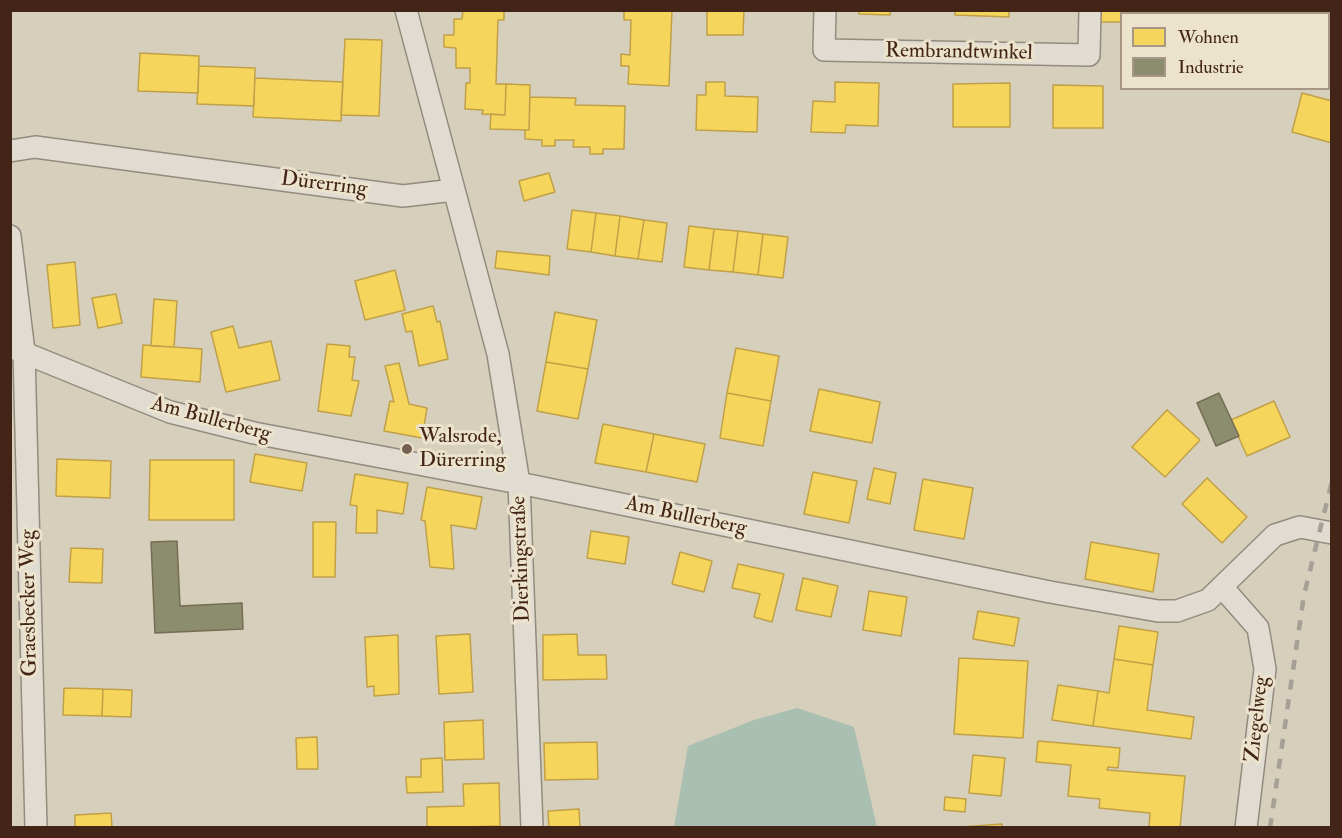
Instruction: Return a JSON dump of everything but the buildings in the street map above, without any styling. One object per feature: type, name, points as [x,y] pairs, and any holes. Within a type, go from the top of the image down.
[{"type":"street","points":[[406,10],[454,190]]},
{"type":"street","name":"Rembrandtwinkel","points":[[825,10],[824,50],[1089,55],[1090,10]]},
{"type":"street","name":"Dürerring","points":[[10,151],[35,147],[403,196],[454,190]]},
{"type":"street","name":"Dierkingstraße","points":[[454,190],[498,354],[519,483],[532,828]]},
{"type":"street","name":"Graesbecker Weg","points":[[10,236],[17,350],[36,828]]},
{"type":"street","name":"Am Bullerberg","points":[[17,350],[171,412],[254,433],[519,483],[1050,592],[1158,611],[1177,611],[1208,600],[1275,535],[1300,527],[1332,533]]},
{"type":"street","name":"Ziegelweg","points":[[1222,587],[1258,628],[1264,669],[1246,828]]},
{"type":"shaded area","points":[[797,708],[854,727],[877,827],[674,827],[688,746],[754,720]]},
{"type":"railway","points":[[1270,828],[1304,595],[1332,481]]},
{"type":"place","name":"Walsrode, Dürerring","points":[[407,449]]}]
